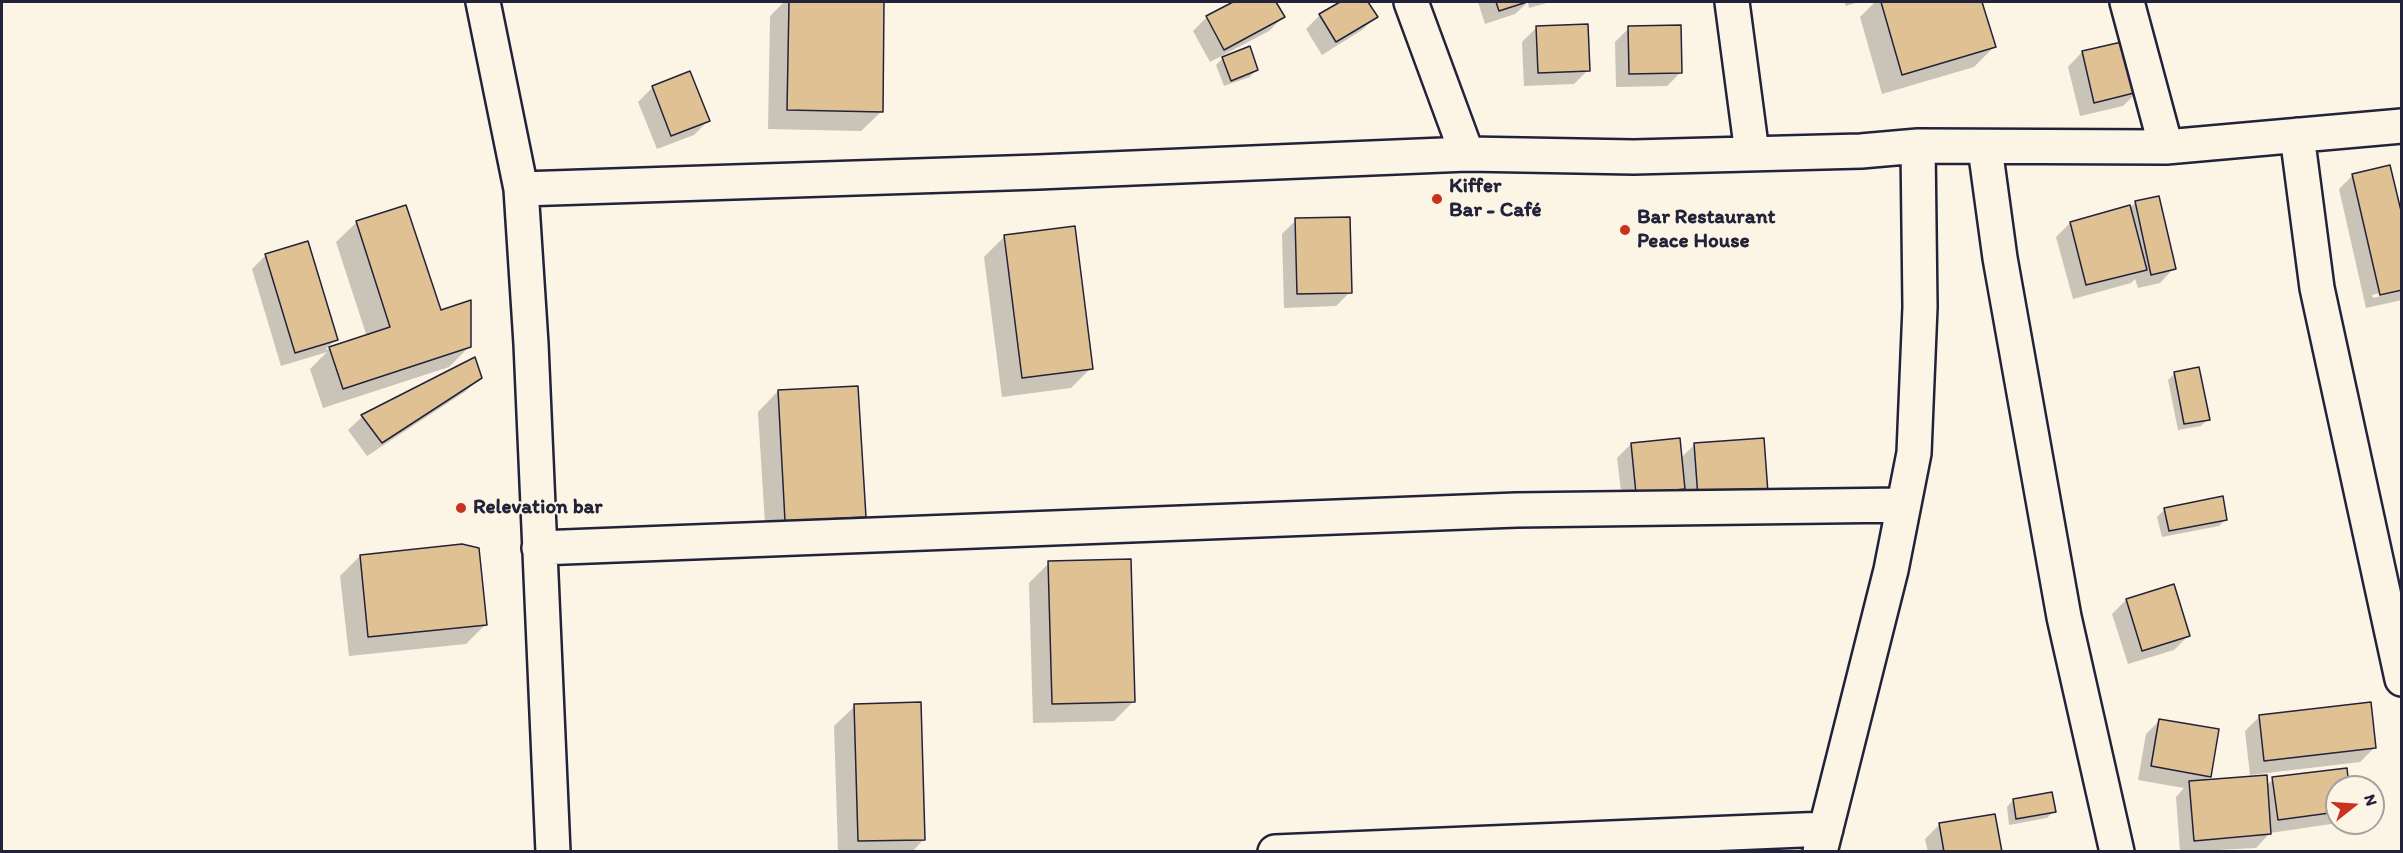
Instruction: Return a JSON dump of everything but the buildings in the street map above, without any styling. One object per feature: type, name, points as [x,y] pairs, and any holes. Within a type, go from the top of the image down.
[{"type":"street","points":[[483,2],[521,189],[531,344],[553,852]]},
{"type":"street","points":[[1411,2],[1467,154]]},
{"type":"street","points":[[1732,2],[1752,153]]},
{"type":"street","points":[[2127,2],[2166,147]]},
{"type":"street","points":[[521,189],[1038,172],[1467,154],[1634,157],[1861,151],[1918,146],[2166,147],[2402,126]]},
{"type":"street","points":[[2297,135],[2317,288],[2389,560],[2402,680]]},
{"type":"street","points":[[1275,852],[1823,840],[1891,570],[1914,453],[1920,307],[1918,146]]},
{"type":"street","points":[[1984,148],[2000,258],[2064,617],[2117,852]]},
{"type":"street","points":[[539,548],[1515,510],[1903,505]]},
{"type":"place","name":"Kiffer Bar - Café","points":[[1437,199]]},
{"type":"place","name":"Bar Restaurant Peace House","points":[[1625,230]]},
{"type":"place","name":"Relevation bar","points":[[461,508]]}]
